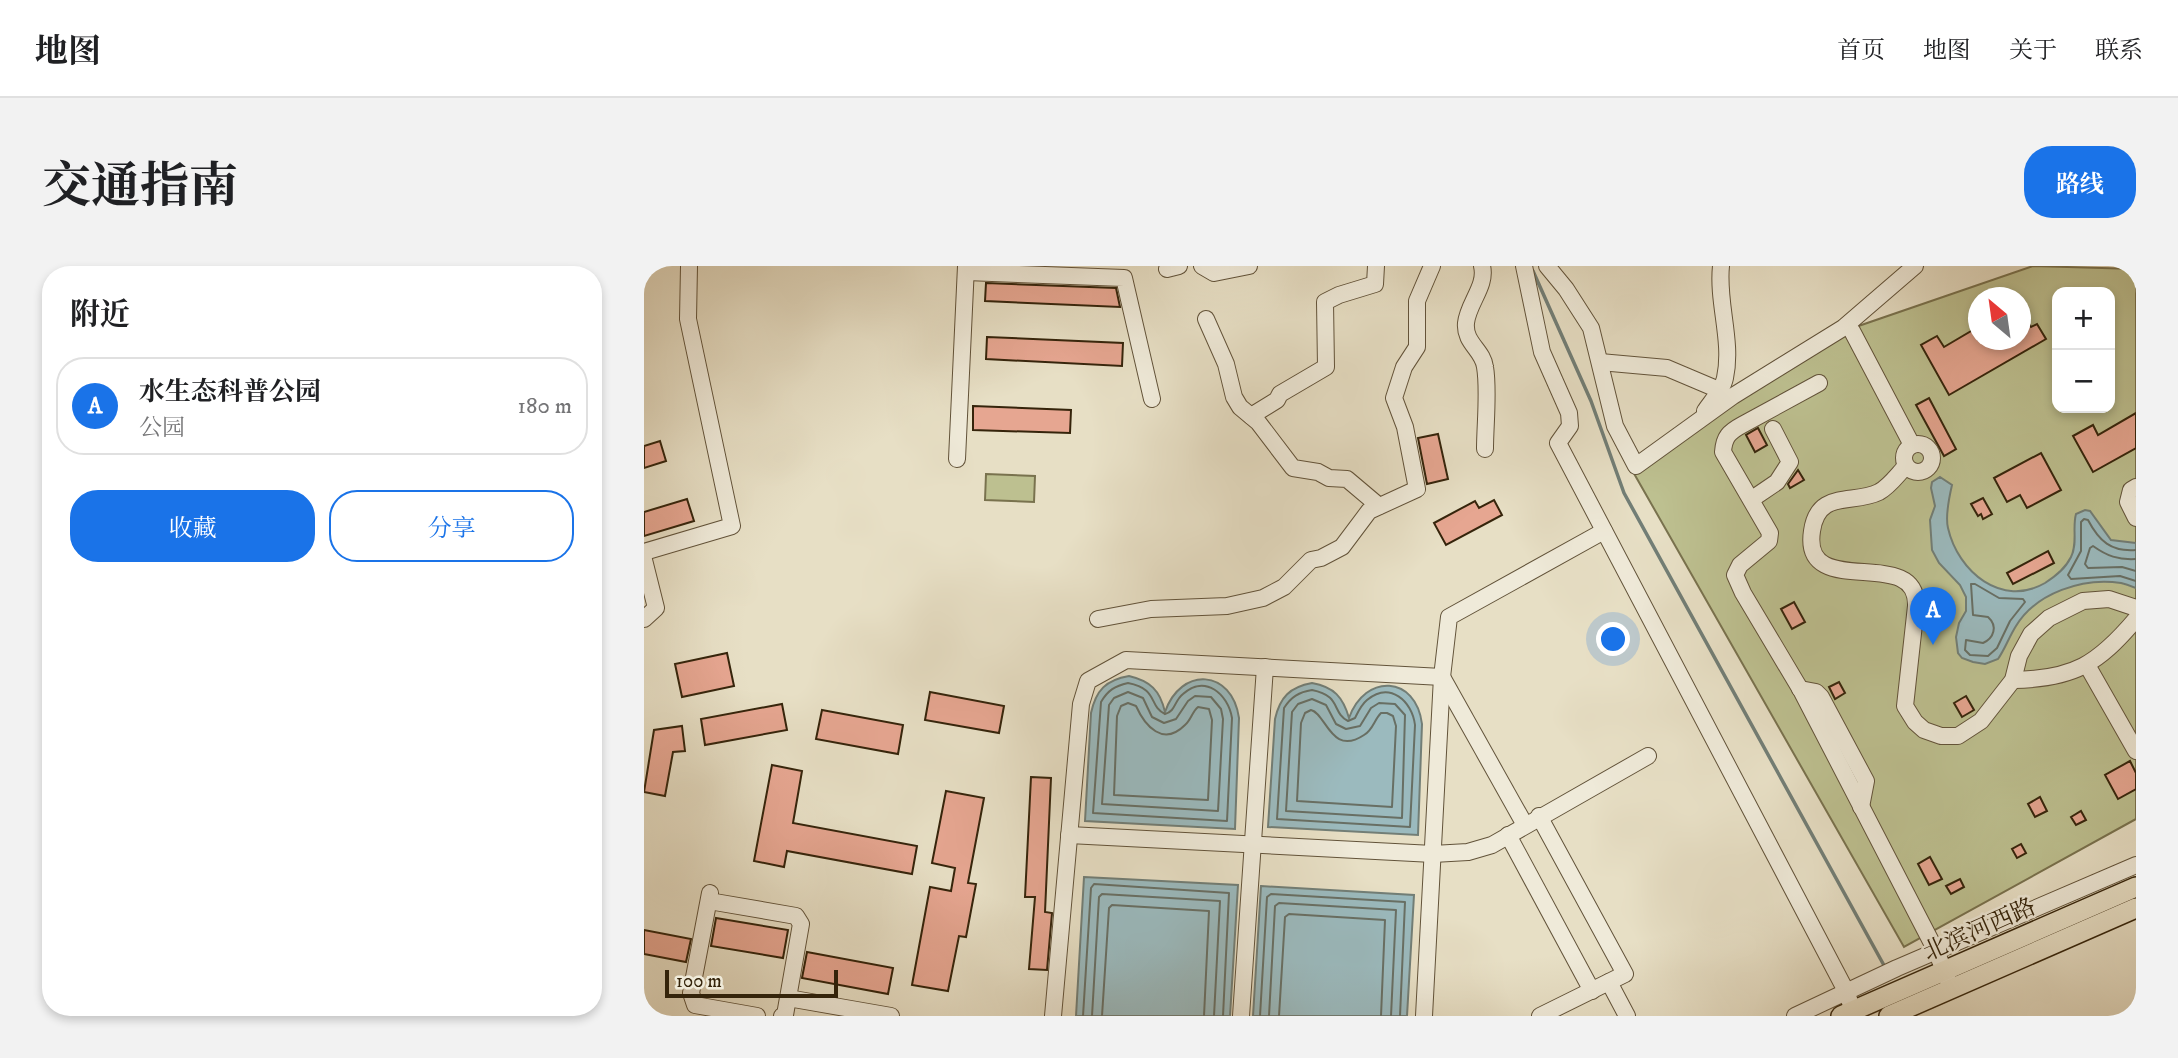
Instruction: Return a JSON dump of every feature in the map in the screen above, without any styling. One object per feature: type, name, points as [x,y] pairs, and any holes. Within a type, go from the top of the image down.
[{"type":"main road","name":"北滨河西路","points":[[1948,980],[2136,887]]},
{"type":"main road","name":"北滨河西路","points":[[1850,1014],[1887,1010],[1948,980],[2136,908]]},
{"type":"street","points":[[644,552],[732,526],[688,319],[690,266]]},
{"type":"street","points":[[1202,266],[1214,273],[1249,266]]},
{"type":"street","points":[[1251,416],[1277,400],[1280,394],[1326,367],[1325,302],[1375,284],[1376,266]]},
{"type":"street","points":[[1098,619],[1151,608],[1227,606],[1264,598],[1284,587],[1311,560],[1342,547],[1369,511],[1417,489],[1405,427],[1394,398],[1404,367],[1417,347],[1417,302],[1432,266]]},
{"type":"street","points":[[1482,266],[1482,282],[1466,323],[1466,335],[1485,365],[1485,449]]},
{"type":"street","points":[[1524,266],[1542,352],[1569,413],[1570,426],[1558,443],[1846,991],[1850,1014]]},
{"type":"street","points":[[1547,266],[1566,289],[1591,328],[1615,426],[1636,466],[1733,396],[1843,328],[1915,266]]},
{"type":"street","points":[[1700,420],[1725,380],[1727,339],[1721,266]]},
{"type":"street","points":[[957,459],[966,269],[1124,278],[1152,399]]},
{"type":"street","points":[[1206,319],[1226,364],[1234,397],[1240,407],[1258,422],[1293,468],[1318,472],[1329,478],[1347,479],[1379,506]]},
{"type":"street","points":[[1852,331],[1912,445]]},
{"type":"street","points":[[1600,362],[1667,368],[1718,390]]},
{"type":"street","points":[[1819,383],[1742,425],[1724,440],[1723,452],[1770,533],[1769,541],[1740,565],[1735,575],[1800,689],[1936,951],[1948,980]]},
{"type":"street","points":[[1752,499],[1777,482],[1790,462],[1773,429]]},
{"type":"street","points":[[1906,466],[1918,472],[1927,468],[1931,461],[1928,448],[1920,444],[1912,445],[1905,452],[1906,466],[1877,493],[1842,498],[1820,510],[1811,534],[1815,553],[1824,566],[1892,576],[1908,584],[1914,592],[1916,606],[1905,706],[1924,730],[1941,736],[1958,736],[1982,721],[2013,680],[2019,656],[2031,634],[2049,618],[2083,601],[2109,599],[2136,608]]},
{"type":"street","points":[[2136,487],[2132,490],[2128,502],[2136,518]]},
{"type":"street","points":[[1424,1016],[1442,677],[1449,617],[1604,531]]},
{"type":"street","points":[[644,560],[656,608],[644,620]]},
{"type":"street","points":[[2013,680],[2046,678],[2087,665],[2114,646],[2136,619]]},
{"type":"street","points":[[1053,1016],[1081,704],[1088,681],[1126,660],[1442,677]]},
{"type":"street","points":[[2087,665],[2136,751]]},
{"type":"street","points":[[1241,1016],[1265,667]]},
{"type":"street","points":[[1442,677],[1525,825]]},
{"type":"street","points":[[1069,835],[1433,853],[1468,852],[1492,845],[1648,756]]},
{"type":"street","points":[[1539,816],[1625,974],[1540,1016]]},
{"type":"street","points":[[1508,835],[1592,991]]},
{"type":"street","points":[[1794,1016],[1936,951],[2136,865]]},
{"type":"street","points":[[746,1015],[695,1005],[691,993],[709,896],[796,916],[801,924],[785,1015],[782,1016]]},
{"type":"street","points":[[1609,982],[1627,1016]]},
{"type":"street","points":[[788,998],[891,1016]]},
{"type":"green space","points":[[2033,266],[2136,269],[2136,819],[1904,947],[1632,470],[1844,331],[1968,288],[1968,350],[2031,350],[2031,287],[1972,287]]},
{"type":"green space","points":[[986,474],[1035,476],[1034,502],[985,500]]},
{"type":"water","points":[[1940,477],[1952,485],[1947,518],[1953,544],[1961,559],[1984,581],[2013,591],[2029,590],[2053,578],[2071,557],[2076,514],[2085,510],[2090,511],[2111,540],[2136,543],[2136,588],[2106,582],[2076,585],[2062,590],[2048,596],[2025,614],[1998,659],[1985,664],[1962,658],[1958,653],[1956,637],[1959,623],[1966,611],[1966,597],[1960,585],[1939,563],[1932,550],[1930,520],[1935,506],[1931,488],[1932,482]]},
{"type":"water","points":[[1129,676],[1143,681],[1157,692],[1165,712],[1172,697],[1182,687],[1194,681],[1205,679],[1217,682],[1227,690],[1239,718],[1235,829],[1085,821],[1093,705],[1103,687],[1114,680]]},
{"type":"water","points":[[1312,683],[1332,690],[1344,704],[1349,718],[1356,703],[1366,693],[1378,687],[1400,689],[1410,696],[1418,708],[1422,724],[1418,835],[1268,827],[1277,711],[1292,690]]},
{"type":"water","points":[[1084,877],[1238,885],[1230,1016],[1076,1016]]},
{"type":"water","points":[[1261,886],[1414,895],[1407,1016],[1253,1016]]},
{"type":"building","points":[[986,283],[1116,288],[1120,307],[985,301]]},
{"type":"building","points":[[2037,324],[2046,339],[2031,348],[2031,327]]},
{"type":"building","points":[[1968,333],[1968,350],[2027,350],[1949,395],[1921,345],[1937,336],[1944,347]]},
{"type":"building","points":[[987,337],[1123,343],[1122,366],[986,359]]},
{"type":"building","points":[[1929,398],[1956,449],[1944,456],[1916,405]]},
{"type":"building","points":[[973,406],[1071,410],[1070,433],[973,430]]},
{"type":"building","points":[[2136,413],[2136,448],[2093,472],[2073,436],[2093,425],[2098,435]]},
{"type":"building","points":[[1758,428],[1767,445],[1755,452],[1746,435]]},
{"type":"building","points":[[1438,434],[1448,479],[1427,484],[1418,438]]},
{"type":"building","points":[[660,441],[666,461],[644,468],[644,446]]},
{"type":"building","points":[[2041,453],[2061,490],[2027,508],[2020,495],[2007,502],[1994,478]]},
{"type":"building","points":[[1798,470],[1804,480],[1790,488],[1788,484]]},
{"type":"building","points":[[1983,498],[1992,514],[1983,519],[1971,504]]},
{"type":"building","points":[[687,499],[694,521],[644,536],[644,512]]},
{"type":"building","points":[[1494,500],[1502,515],[1446,545],[1434,523],[1475,501],[1479,508]]},
{"type":"building","points":[[2048,551],[2054,563],[2013,584],[2007,573]]},
{"type":"building","points":[[1794,602],[1805,622],[1792,629],[1781,609]]},
{"type":"building","points":[[727,653],[734,686],[682,697],[675,664]]},
{"type":"building","points":[[1839,682],[1845,693],[1835,699],[1829,687]]},
{"type":"building","points":[[930,692],[1004,706],[999,733],[925,720]]},
{"type":"building","points":[[1966,696],[1974,710],[1962,717],[1954,703]]},
{"type":"building","points":[[782,704],[787,730],[705,745],[701,719]]},
{"type":"building","points":[[822,710],[903,725],[898,754],[816,739]]},
{"type":"building","points":[[682,726],[685,751],[673,752],[665,796],[644,792],[654,730]]},
{"type":"building","points":[[2130,761],[2136,773],[2136,789],[2118,799],[2105,775]]},
{"type":"building","points":[[772,765],[802,771],[793,823],[917,846],[912,874],[787,851],[784,867],[754,861]]},
{"type":"building","points":[[1031,777],[1051,778],[1045,912],[1052,913],[1047,970],[1029,969],[1035,897],[1025,897]]},
{"type":"building","points":[[946,791],[984,798],[968,883],[976,884],[966,937],[959,936],[948,991],[912,985],[930,887],[951,891],[955,868],[932,863]]},
{"type":"building","points":[[2040,797],[2047,811],[2035,817],[2028,804]]},
{"type":"building","points":[[2081,811],[2086,820],[2076,825],[2071,817]]},
{"type":"building","points":[[2021,844],[2026,853],[2017,858],[2012,849]]},
{"type":"building","points":[[1930,857],[1942,879],[1929,885],[1918,864]]},
{"type":"building","points":[[1960,879],[1964,887],[1951,894],[1946,886]]},
{"type":"building","points":[[716,918],[788,930],[783,958],[711,946]]},
{"type":"building","points":[[644,930],[691,939],[686,962],[644,954]]},
{"type":"building","points":[[807,952],[893,968],[888,994],[802,978]]},
{"type":"waterway","points":[[1533,271],[1591,401],[1624,493],[1886,969]]},
{"type":"place","name":"水生态科普公园","points":[[1933,645]]}]
